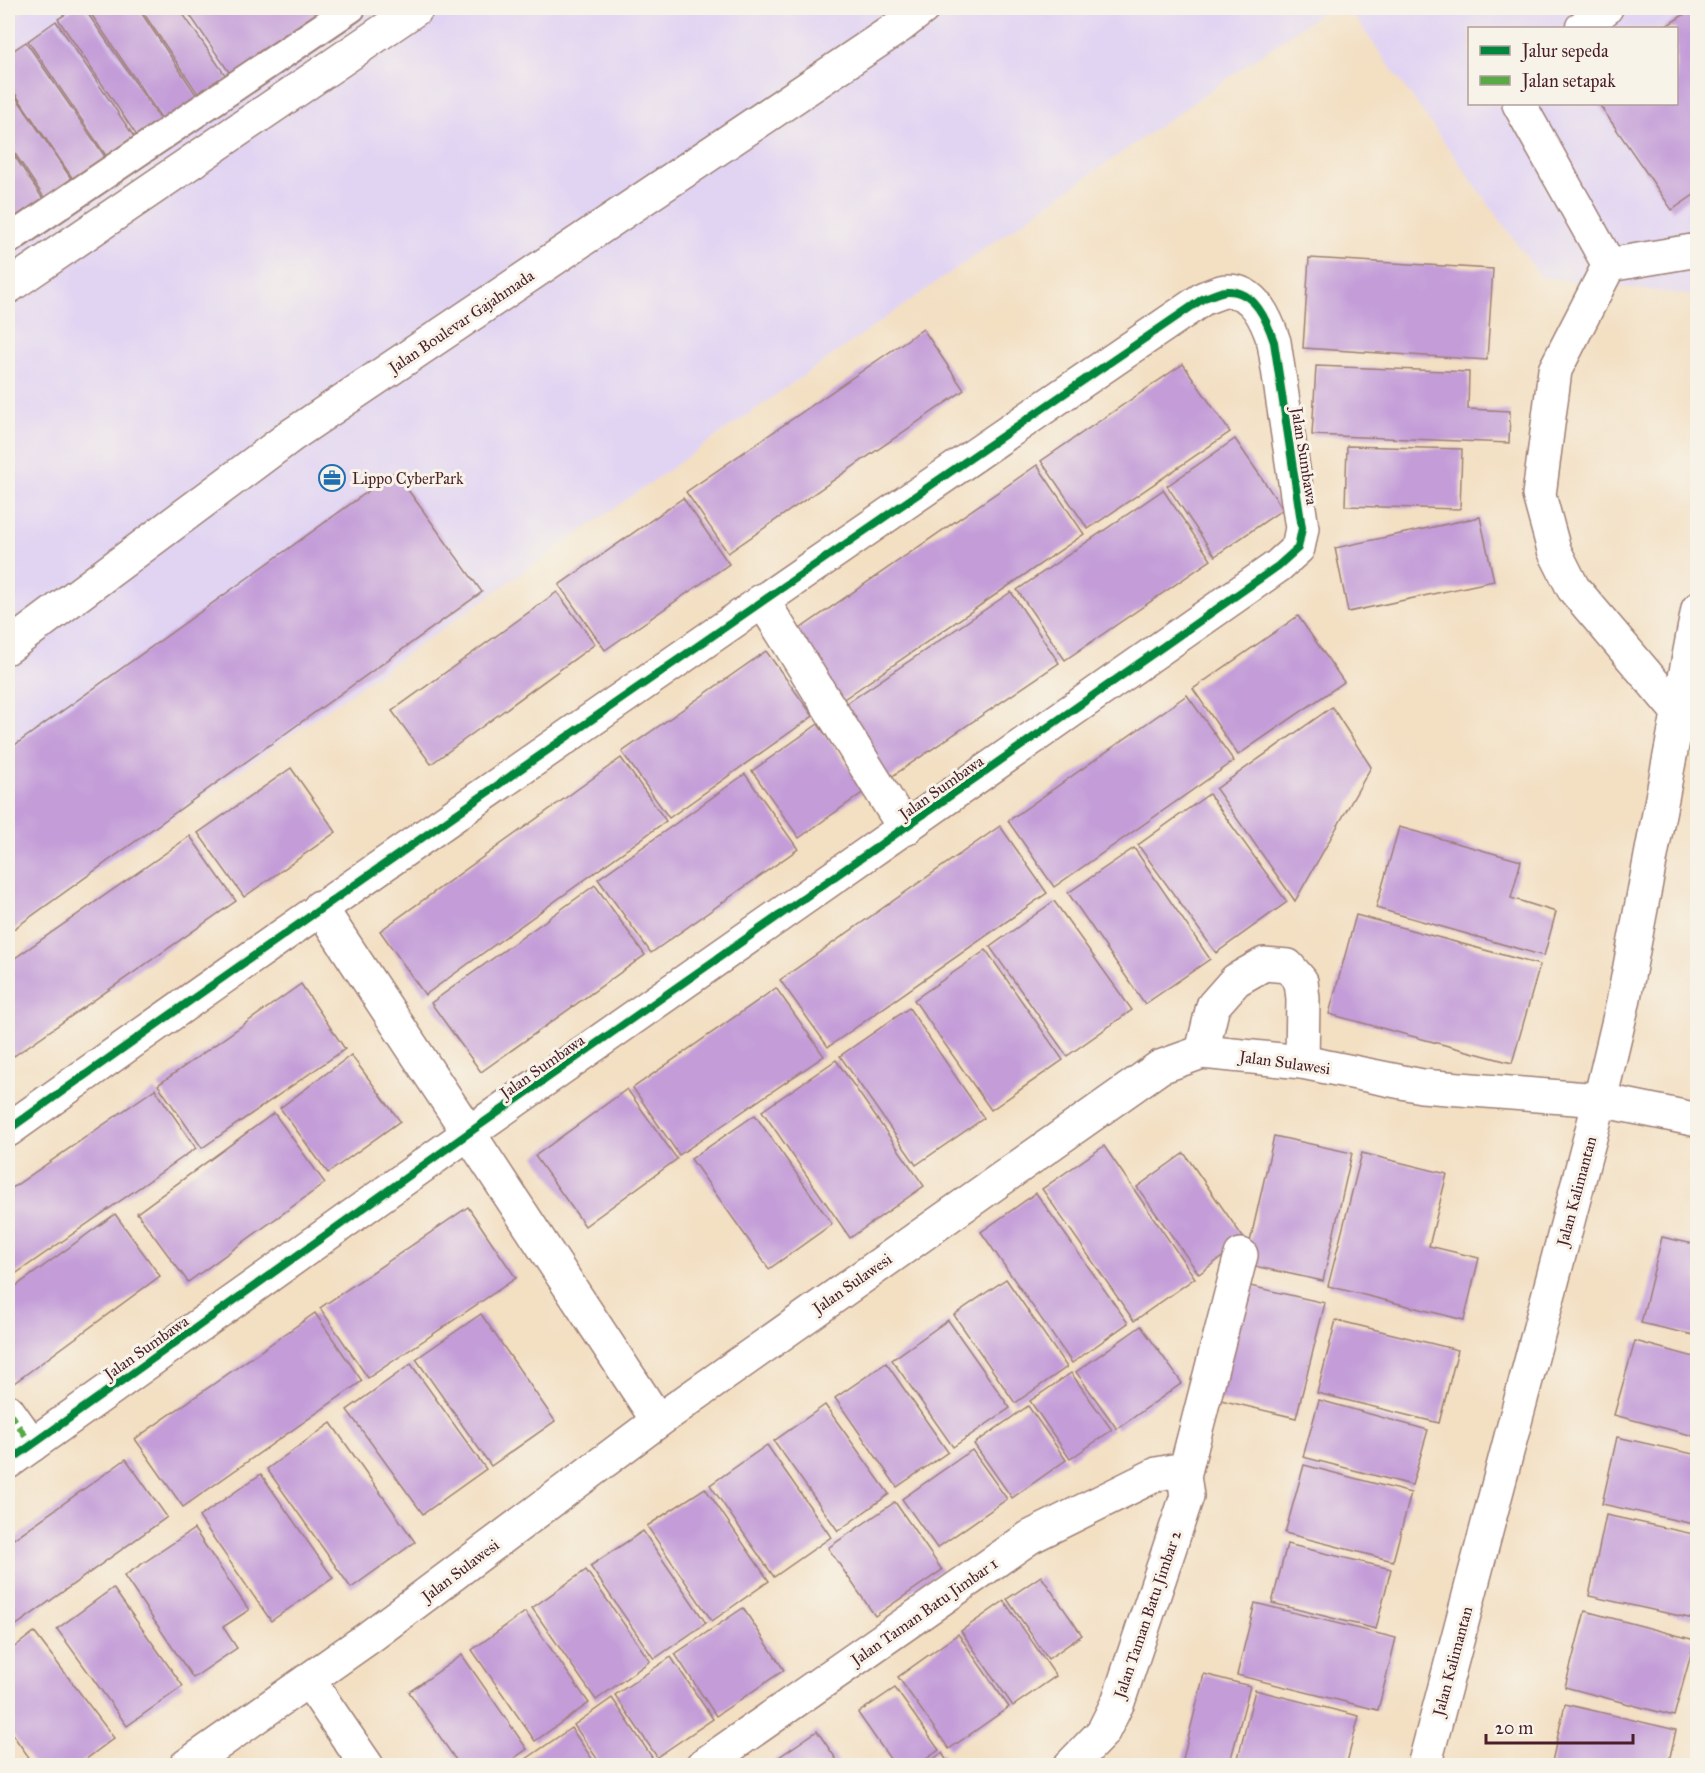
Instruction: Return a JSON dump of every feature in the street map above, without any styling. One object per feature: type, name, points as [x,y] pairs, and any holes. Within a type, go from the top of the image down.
[{"type":"street","points":[[8,287],[417,8]]},
{"type":"street","name":"Jalan Boulevar Gajahmada","points":[[8,647],[292,435],[900,26],[923,8]]},
{"type":"street","points":[[1583,27],[1606,8]]},
{"type":"street","points":[[1520,105],[1609,265]]},
{"type":"street","points":[[1609,265],[1698,249]]},
{"type":"street","points":[[1609,265],[1555,370],[1539,495],[1554,550],[1573,588],[1679,713]]},
{"type":"street","name":"Jalan Sumbawa","points":[[8,1130],[320,907],[762,600],[1204,298],[1229,291],[1247,297],[1264,314],[1274,342],[1302,528],[1298,548],[1278,566],[470,1132],[20,1453]]},
{"type":"street","points":[[762,600],[905,829]]},
{"type":"street","points":[[1643,670],[1677,655],[1695,621]]},
{"type":"street","name":"Jalan Kalimantan","points":[[1424,1766],[1600,1100],[1623,1003],[1695,621]]},
{"type":"street","points":[[320,907],[658,1421]]},
{"type":"street","points":[[1202,1052],[1213,1006],[1236,980],[1264,964],[1288,966],[1301,981],[1302,1062]]},
{"type":"street","name":"Jalan Sulawesi","points":[[186,1766],[309,1681],[658,1421],[1160,1067],[1202,1052],[1302,1062],[1422,1086],[1600,1100],[1698,1120]]},
{"type":"street","name":"Jalan Taman Batu Jimbar 2","points":[[1070,1766],[1103,1732],[1118,1702],[1187,1496],[1170,1475],[1241,1255]]},
{"type":"street","points":[[8,1410],[20,1453]]},
{"type":"street","name":"Jalan Taman Batu Jimbar 1","points":[[702,1766],[1030,1537],[1170,1475]]},
{"type":"street","points":[[309,1681],[367,1766]]},
{"type":"lane","points":[[8,240],[351,8]]},
{"type":"shaded area","name":"Lippo CyberPark","points":[[29,8],[1328,8],[8,933],[8,22]]},
{"type":"shaded area","points":[[1348,8],[1697,8],[1697,296],[1541,277]]},
{"type":"building","points":[[75,8],[84,8],[163,123],[139,139],[58,19]]},
{"type":"building","points":[[87,8],[138,8],[199,99],[164,122]]},
{"type":"building","points":[[140,8],[179,8],[228,79],[201,98]]},
{"type":"building","points":[[185,8],[318,8],[324,17],[233,78]]},
{"type":"building","points":[[1694,8],[1698,8],[1698,192],[1672,210],[1600,105],[1678,105],[1678,27],[1665,27]]},
{"type":"building","points":[[56,21],[137,141],[109,160],[28,41]]},
{"type":"building","points":[[26,42],[108,161],[75,182],[8,83],[8,54]]},
{"type":"building","points":[[8,85],[74,183],[47,202],[8,143]]},
{"type":"building","points":[[8,146],[45,202],[16,221],[8,209]]},
{"type":"building","points":[[1309,258],[1493,269],[1487,360],[1303,348]]},
{"type":"building","points":[[923,329],[964,390],[728,553],[686,492]]},
{"type":"building","points":[[1183,364],[1230,432],[1088,529],[1041,461]]},
{"type":"building","points":[[1316,366],[1469,372],[1468,409],[1510,411],[1509,443],[1312,435]]},
{"type":"building","points":[[1235,439],[1283,509],[1215,556],[1167,486]]},
{"type":"building","points":[[1347,446],[1462,449],[1460,509],[1345,506]]},
{"type":"building","points":[[1037,465],[1084,534],[838,703],[791,635]]},
{"type":"building","points":[[395,472],[482,592],[8,933],[8,750]]},
{"type":"building","points":[[1163,490],[1211,560],[1065,660],[1017,590]]},
{"type":"building","points":[[683,498],[729,564],[605,650],[559,585]]},
{"type":"building","points":[[1480,517],[1494,581],[1348,612],[1335,548]]},
{"type":"building","points":[[557,592],[595,644],[431,764],[392,711]]},
{"type":"building","points":[[1011,592],[1059,663],[888,779],[840,708]]},
{"type":"building","points":[[1298,616],[1344,682],[1238,755],[1193,689]]},
{"type":"building","points":[[766,651],[813,716],[669,818],[622,752]]},
{"type":"building","points":[[1187,695],[1234,761],[1054,887],[1008,821]]},
{"type":"building","points":[[1332,707],[1371,767],[1295,901],[1216,789]]},
{"type":"building","points":[[818,724],[865,791],[799,838],[752,771]]},
{"type":"building","points":[[621,758],[666,821],[425,995],[380,931]]},
{"type":"building","points":[[291,768],[336,832],[244,897],[198,833]]},
{"type":"building","points":[[745,774],[798,849],[651,953],[598,879]]},
{"type":"building","points":[[1209,794],[1287,902],[1216,953],[1138,845]]},
{"type":"building","points":[[1000,826],[1047,893],[828,1047],[780,980]]},
{"type":"building","points":[[1399,827],[1521,861],[1511,898],[1556,912],[1544,956],[1376,908]]},
{"type":"building","points":[[190,836],[236,901],[14,1056],[8,1046],[8,963]]},
{"type":"building","points":[[1134,848],[1210,959],[1145,1004],[1068,893]]},
{"type":"building","points":[[595,885],[645,955],[481,1072],[431,1003]]},
{"type":"building","points":[[1054,901],[1132,1010],[1067,1056],[990,947]]},
{"type":"building","points":[[1356,915],[1540,965],[1512,1063],[1329,1014]]},
{"type":"building","points":[[986,950],[1063,1060],[991,1110],[914,1000]]},
{"type":"building","points":[[301,984],[345,1049],[202,1148],[158,1085]]},
{"type":"building","points":[[776,988],[824,1056],[679,1155],[633,1088]]},
{"type":"building","points":[[909,1008],[984,1118],[916,1165],[840,1056]]},
{"type":"building","points":[[351,1055],[400,1121],[328,1173],[280,1108]]},
{"type":"building","points":[[836,1060],[924,1186],[850,1238],[762,1111]]},
{"type":"building","points":[[155,1089],[196,1148],[8,1279],[8,1191]]},
{"type":"building","points":[[627,1089],[677,1159],[585,1226],[535,1156]]},
{"type":"building","points":[[274,1113],[325,1183],[188,1282],[137,1213]]},
{"type":"building","points":[[755,1115],[832,1224],[769,1269],[691,1159]]},
{"type":"building","points":[[1274,1136],[1352,1153],[1323,1281],[1245,1264]]},
{"type":"building","points":[[1104,1146],[1195,1278],[1134,1321],[1042,1189]]},
{"type":"building","points":[[1184,1153],[1245,1240],[1199,1274],[1137,1187]]},
{"type":"building","points":[[1362,1153],[1447,1174],[1429,1246],[1479,1258],[1464,1320],[1328,1286]]},
{"type":"building","points":[[1036,1193],[1128,1323],[1072,1363],[981,1232]]},
{"type":"building","points":[[468,1207],[516,1278],[368,1378],[320,1308]]},
{"type":"building","points":[[115,1214],[160,1276],[14,1383],[8,1374],[8,1292]]},
{"type":"building","points":[[1662,1237],[1698,1245],[1698,1336],[1641,1323]]},
{"type":"building","points":[[1006,1279],[1067,1367],[1015,1403],[954,1315]]},
{"type":"building","points":[[1241,1284],[1325,1303],[1296,1418],[1212,1398]]},
{"type":"building","points":[[315,1313],[362,1381],[183,1507],[135,1439]]},
{"type":"building","points":[[481,1314],[555,1421],[491,1466],[416,1359]]},
{"type":"building","points":[[948,1320],[1010,1408],[953,1447],[892,1360]]},
{"type":"building","points":[[1336,1320],[1458,1350],[1439,1423],[1317,1393]]},
{"type":"building","points":[[1141,1326],[1182,1383],[1117,1429],[1076,1372]]},
{"type":"building","points":[[1635,1341],[1698,1358],[1698,1437],[1614,1415]]},
{"type":"building","points":[[886,1363],[948,1452],[897,1487],[835,1398]]},
{"type":"building","points":[[411,1364],[486,1469],[423,1514],[347,1410]]},
{"type":"building","points":[[1071,1373],[1112,1430],[1070,1459],[1030,1401]]},
{"type":"building","points":[[1319,1400],[1428,1430],[1412,1485],[1303,1457]]},
{"type":"building","points":[[825,1405],[889,1494],[838,1531],[774,1441]]},
{"type":"building","points":[[1028,1406],[1066,1460],[1012,1498],[974,1444]]},
{"type":"building","points":[[331,1423],[415,1542],[351,1588],[267,1469]]},
{"type":"building","points":[[1617,1437],[1698,1455],[1698,1525],[1602,1504]]},
{"type":"building","points":[[767,1445],[831,1537],[774,1577],[710,1485]]},
{"type":"building","points":[[972,1450],[1007,1499],[937,1548],[902,1499]]},
{"type":"building","points":[[126,1459],[167,1517],[8,1631],[8,1543]]},
{"type":"building","points":[[1304,1465],[1411,1493],[1393,1561],[1285,1533]]},
{"type":"building","points":[[261,1474],[333,1578],[271,1621],[199,1517]]},
{"type":"building","points":[[705,1488],[769,1581],[712,1621],[647,1526]]},
{"type":"building","points":[[895,1502],[942,1570],[875,1616],[828,1548]]},
{"type":"building","points":[[1606,1515],[1698,1535],[1698,1620],[1589,1596]]},
{"type":"building","points":[[194,1529],[249,1610],[223,1627],[237,1648],[193,1678],[124,1576]]},
{"type":"building","points":[[643,1531],[706,1623],[654,1659],[590,1566]]},
{"type":"building","points":[[1287,1544],[1391,1569],[1376,1629],[1272,1603]]},
{"type":"building","points":[[586,1570],[650,1661],[596,1700],[532,1608]]},
{"type":"building","points":[[1041,1576],[1082,1635],[1048,1659],[1007,1599]]},
{"type":"building","points":[[113,1588],[183,1686],[127,1726],[57,1629]]},
{"type":"building","points":[[1004,1601],[1056,1676],[1013,1706],[961,1631]]},
{"type":"building","points":[[1255,1603],[1396,1638],[1378,1710],[1237,1675]]},
{"type":"building","points":[[743,1608],[784,1670],[716,1716],[675,1654]]},
{"type":"building","points":[[1585,1611],[1695,1640],[1674,1716],[1565,1687]]},
{"type":"building","points":[[525,1612],[589,1703],[535,1741],[472,1650]]},
{"type":"building","points":[[34,1632],[114,1738],[77,1766],[35,1766],[8,1728],[8,1652]]},
{"type":"building","points":[[958,1634],[1009,1707],[949,1749],[898,1677]]},
{"type":"building","points":[[462,1655],[527,1749],[503,1766],[460,1766],[409,1692]]},
{"type":"building","points":[[671,1657],[713,1719],[657,1757],[615,1695]]},
{"type":"building","points":[[1204,1674],[1250,1686],[1229,1766],[1208,1766],[1183,1759]]},
{"type":"building","points":[[895,1688],[939,1750],[916,1766],[895,1766],[858,1713]]},
{"type":"building","points":[[1255,1690],[1359,1716],[1346,1766],[1236,1766]]},
{"type":"building","points":[[612,1698],[658,1766],[602,1766],[574,1725]]},
{"type":"building","points":[[1565,1704],[1676,1730],[1668,1766],[1551,1766]]},
{"type":"building","points":[[571,1728],[597,1766],[516,1766]]},
{"type":"building","points":[[817,1731],[841,1766],[766,1766]]},
{"type":"building","points":[[942,1753],[950,1766],[924,1766]]},
{"type":"marked path","points":[[8,1411],[32,1445]]},
{"type":"cycle path","points":[[8,1130],[604,711],[1204,298],[1224,291],[1237,292],[1252,301],[1258,308],[1268,325],[1274,342],[1302,528],[1298,548],[1278,566],[470,1132],[8,1462]]},
{"type":"place","name":"Lippo CyberPark","points":[[332,478]]}]
